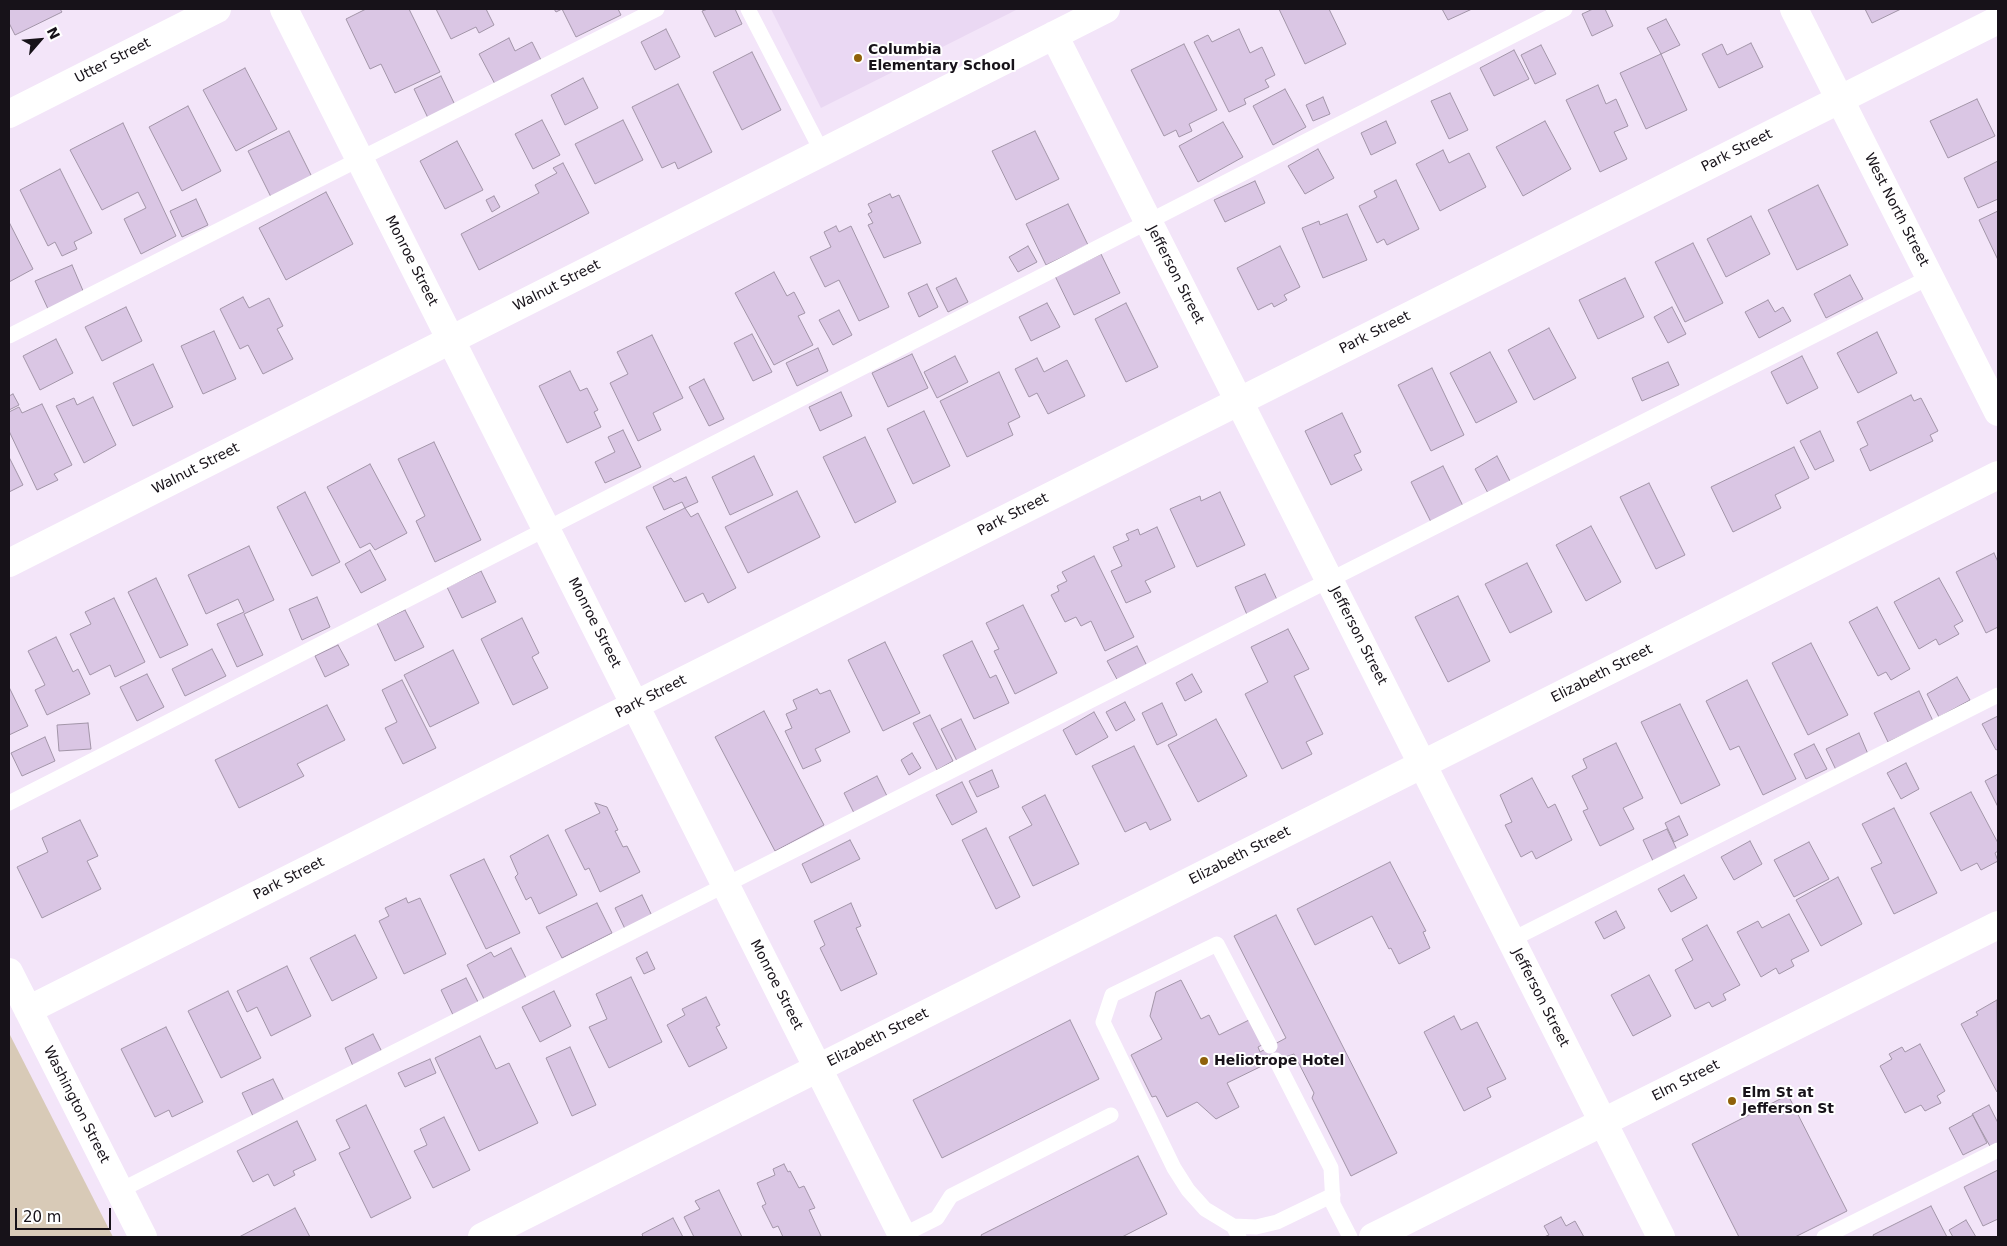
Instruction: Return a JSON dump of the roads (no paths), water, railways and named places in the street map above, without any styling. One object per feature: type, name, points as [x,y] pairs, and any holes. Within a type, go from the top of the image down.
[{"type":"street","name":"Utter Street","points":[[9,114],[217,9]]},
{"type":"street","name":"Monroe Street","points":[[284,9],[903,1236]]},
{"type":"street","name":"Walnut Street","points":[[9,563],[1106,9]]},
{"type":"street","name":"West North Street","points":[[1794,9],[1998,412]]},
{"type":"street","name":"Park Street","points":[[28,1010],[1998,20]]},
{"type":"street","name":"Jefferson Street","points":[[1054,35],[1661,1237]]},
{"type":"street","name":"Elizabeth Street","points":[[482,1237],[1998,474]]},
{"type":"street","name":"Elm Street","points":[[1373,1237],[1998,925]]},
{"type":"street","name":"Washington Street","points":[[9,972],[142,1237]]},
{"type":"lane","points":[[9,336],[657,9]]},
{"type":"lane","points":[[748,9],[822,152]]},
{"type":"lane","points":[[9,803],[1565,9]]},
{"type":"lane","points":[[120,1191],[1930,277]]},
{"type":"lane","points":[[1511,940],[1998,695]]},
{"type":"lane","points":[[1332,1195],[1278,1222],[1236,1232],[1205,1209],[1188,1190],[1174,1168],[1103,1022],[1112,995],[1217,944],[1331,1168],[1333,1204],[1350,1237]]},
{"type":"lane","points":[[903,1236],[937,1218],[950,1196],[1111,1115]]},
{"type":"lane","points":[[1824,1237],[1998,1150]]},
{"type":"place","name":"Columbia Elementary School","points":[[858,58]]},
{"type":"place","name":"Heliotrope Hotel","points":[[1204,1061]]},
{"type":"place","name":"Elm St at Jefferson St","points":[[1732,1101]]}]
